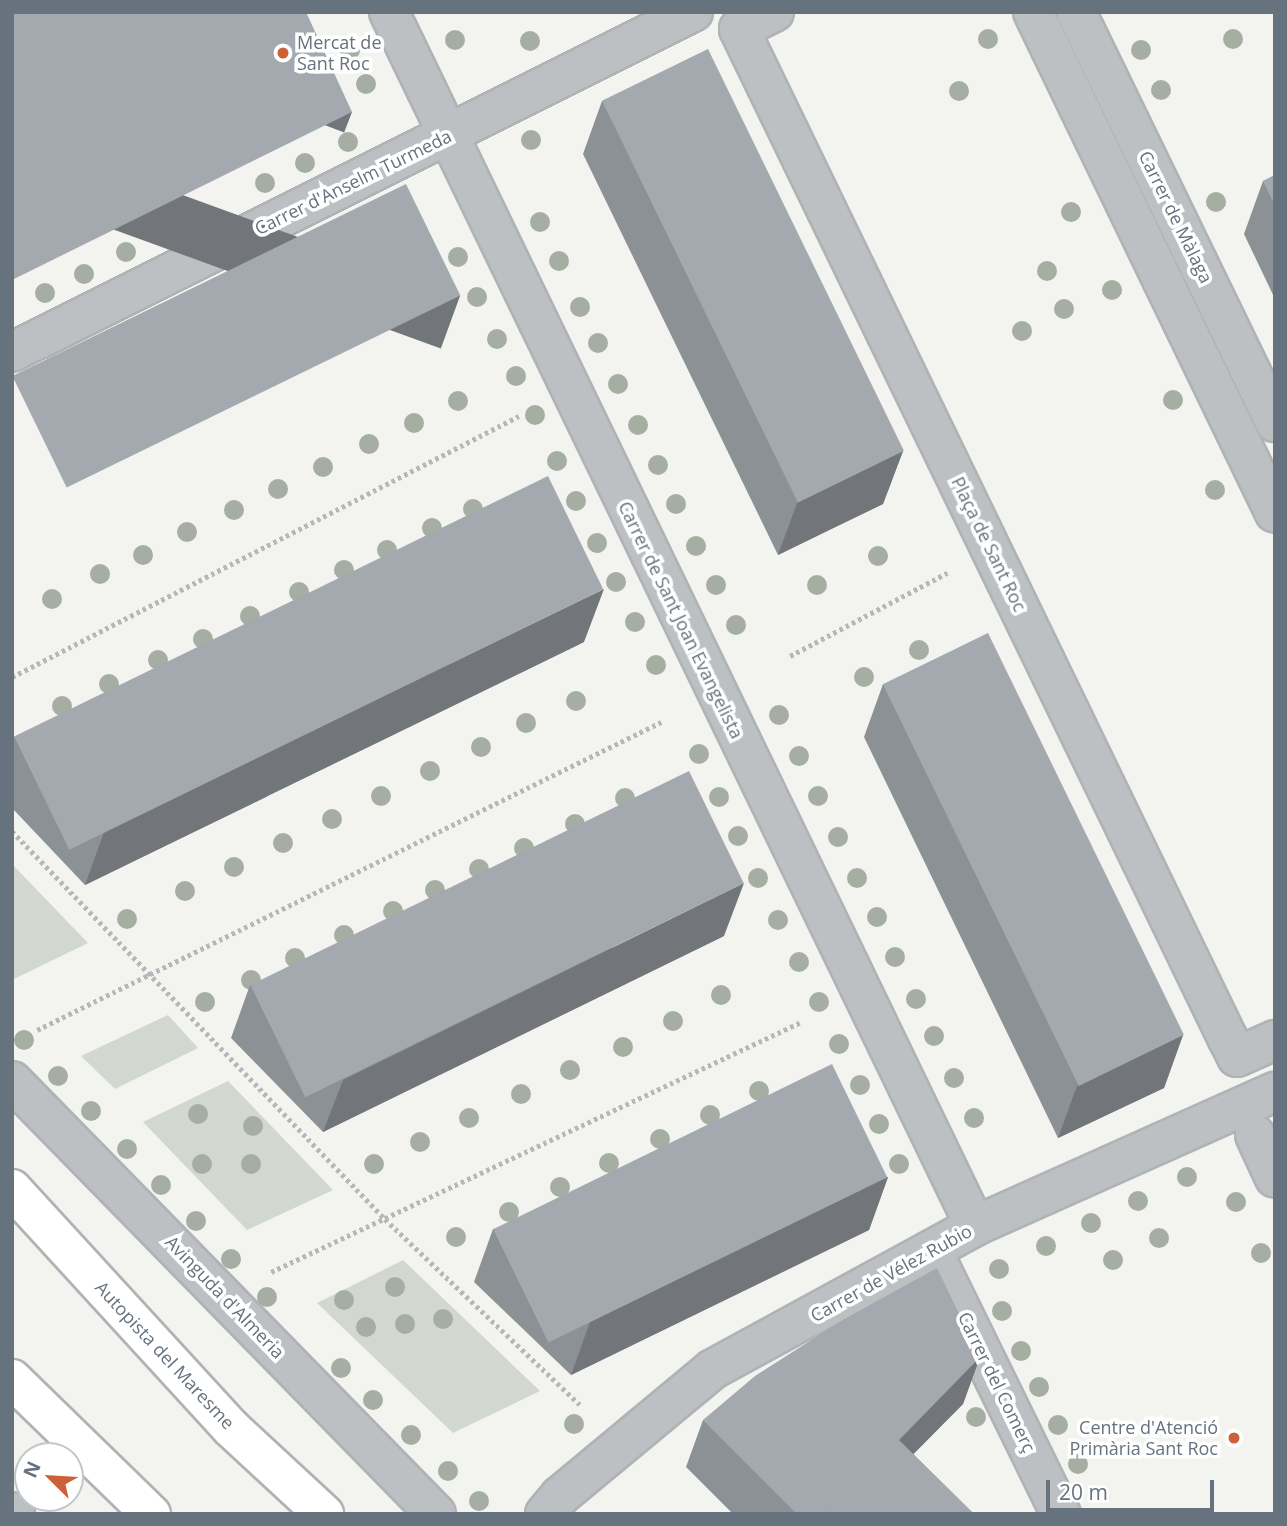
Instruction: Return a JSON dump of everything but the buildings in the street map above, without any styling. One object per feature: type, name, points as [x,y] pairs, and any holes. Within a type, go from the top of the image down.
[{"type":"highway","name":"Autopista del Maresme","points":[[12,1189],[231,1428],[324,1514]]},
{"type":"highway","points":[[12,1379],[150,1514]]},
{"type":"street","name":"Carrer de Sant Joan Evangelista","points":[[389,12],[975,1226]]},
{"type":"street","name":"Carrer d'Anselm Turmeda","points":[[12,352],[693,12]]},
{"type":"street","name":"Plaça de Sant Roc","points":[[774,12],[739,29],[1237,1058],[1275,1040]]},
{"type":"street","points":[[1033,12],[1275,513]]},
{"type":"street","name":"Carrer de Màlaga","points":[[1076,12],[1275,422]]},
{"type":"street","name":"Avinguda d'Almeria","points":[[12,1082],[436,1514]]},
{"type":"street","name":"Carrer de Vélez Rubio","points":[[545,1514],[560,1496],[713,1369],[975,1226],[1275,1092]]},
{"type":"street","points":[[1255,1135],[1275,1178]]},
{"type":"street","name":"Carrer del Comerç","points":[[932,1251],[1061,1514]]},
{"type":"path","points":[[12,677],[519,416]]},
{"type":"path","points":[[790,656],[991,549]]},
{"type":"path","points":[[37,1030],[661,722]]},
{"type":"path","points":[[12,831],[385,1219],[580,1405]]},
{"type":"path","points":[[271,1272],[801,1022]]},
{"type":"shaded area","points":[[12,864],[88,943],[12,980]]},
{"type":"shaded area","points":[[168,1015],[198,1048],[115,1089],[81,1056]]},
{"type":"shaded area","points":[[228,1081],[333,1190],[247,1230],[143,1122]]},
{"type":"shaded area","points":[[403,1260],[540,1391],[453,1433],[317,1303]]},
{"type":"place","name":"Mercat de Sant Roc","points":[[283,53]]},
{"type":"place","name":"Centre d'Atenció Primària Sant Roc","points":[[1234,1438]]}]
